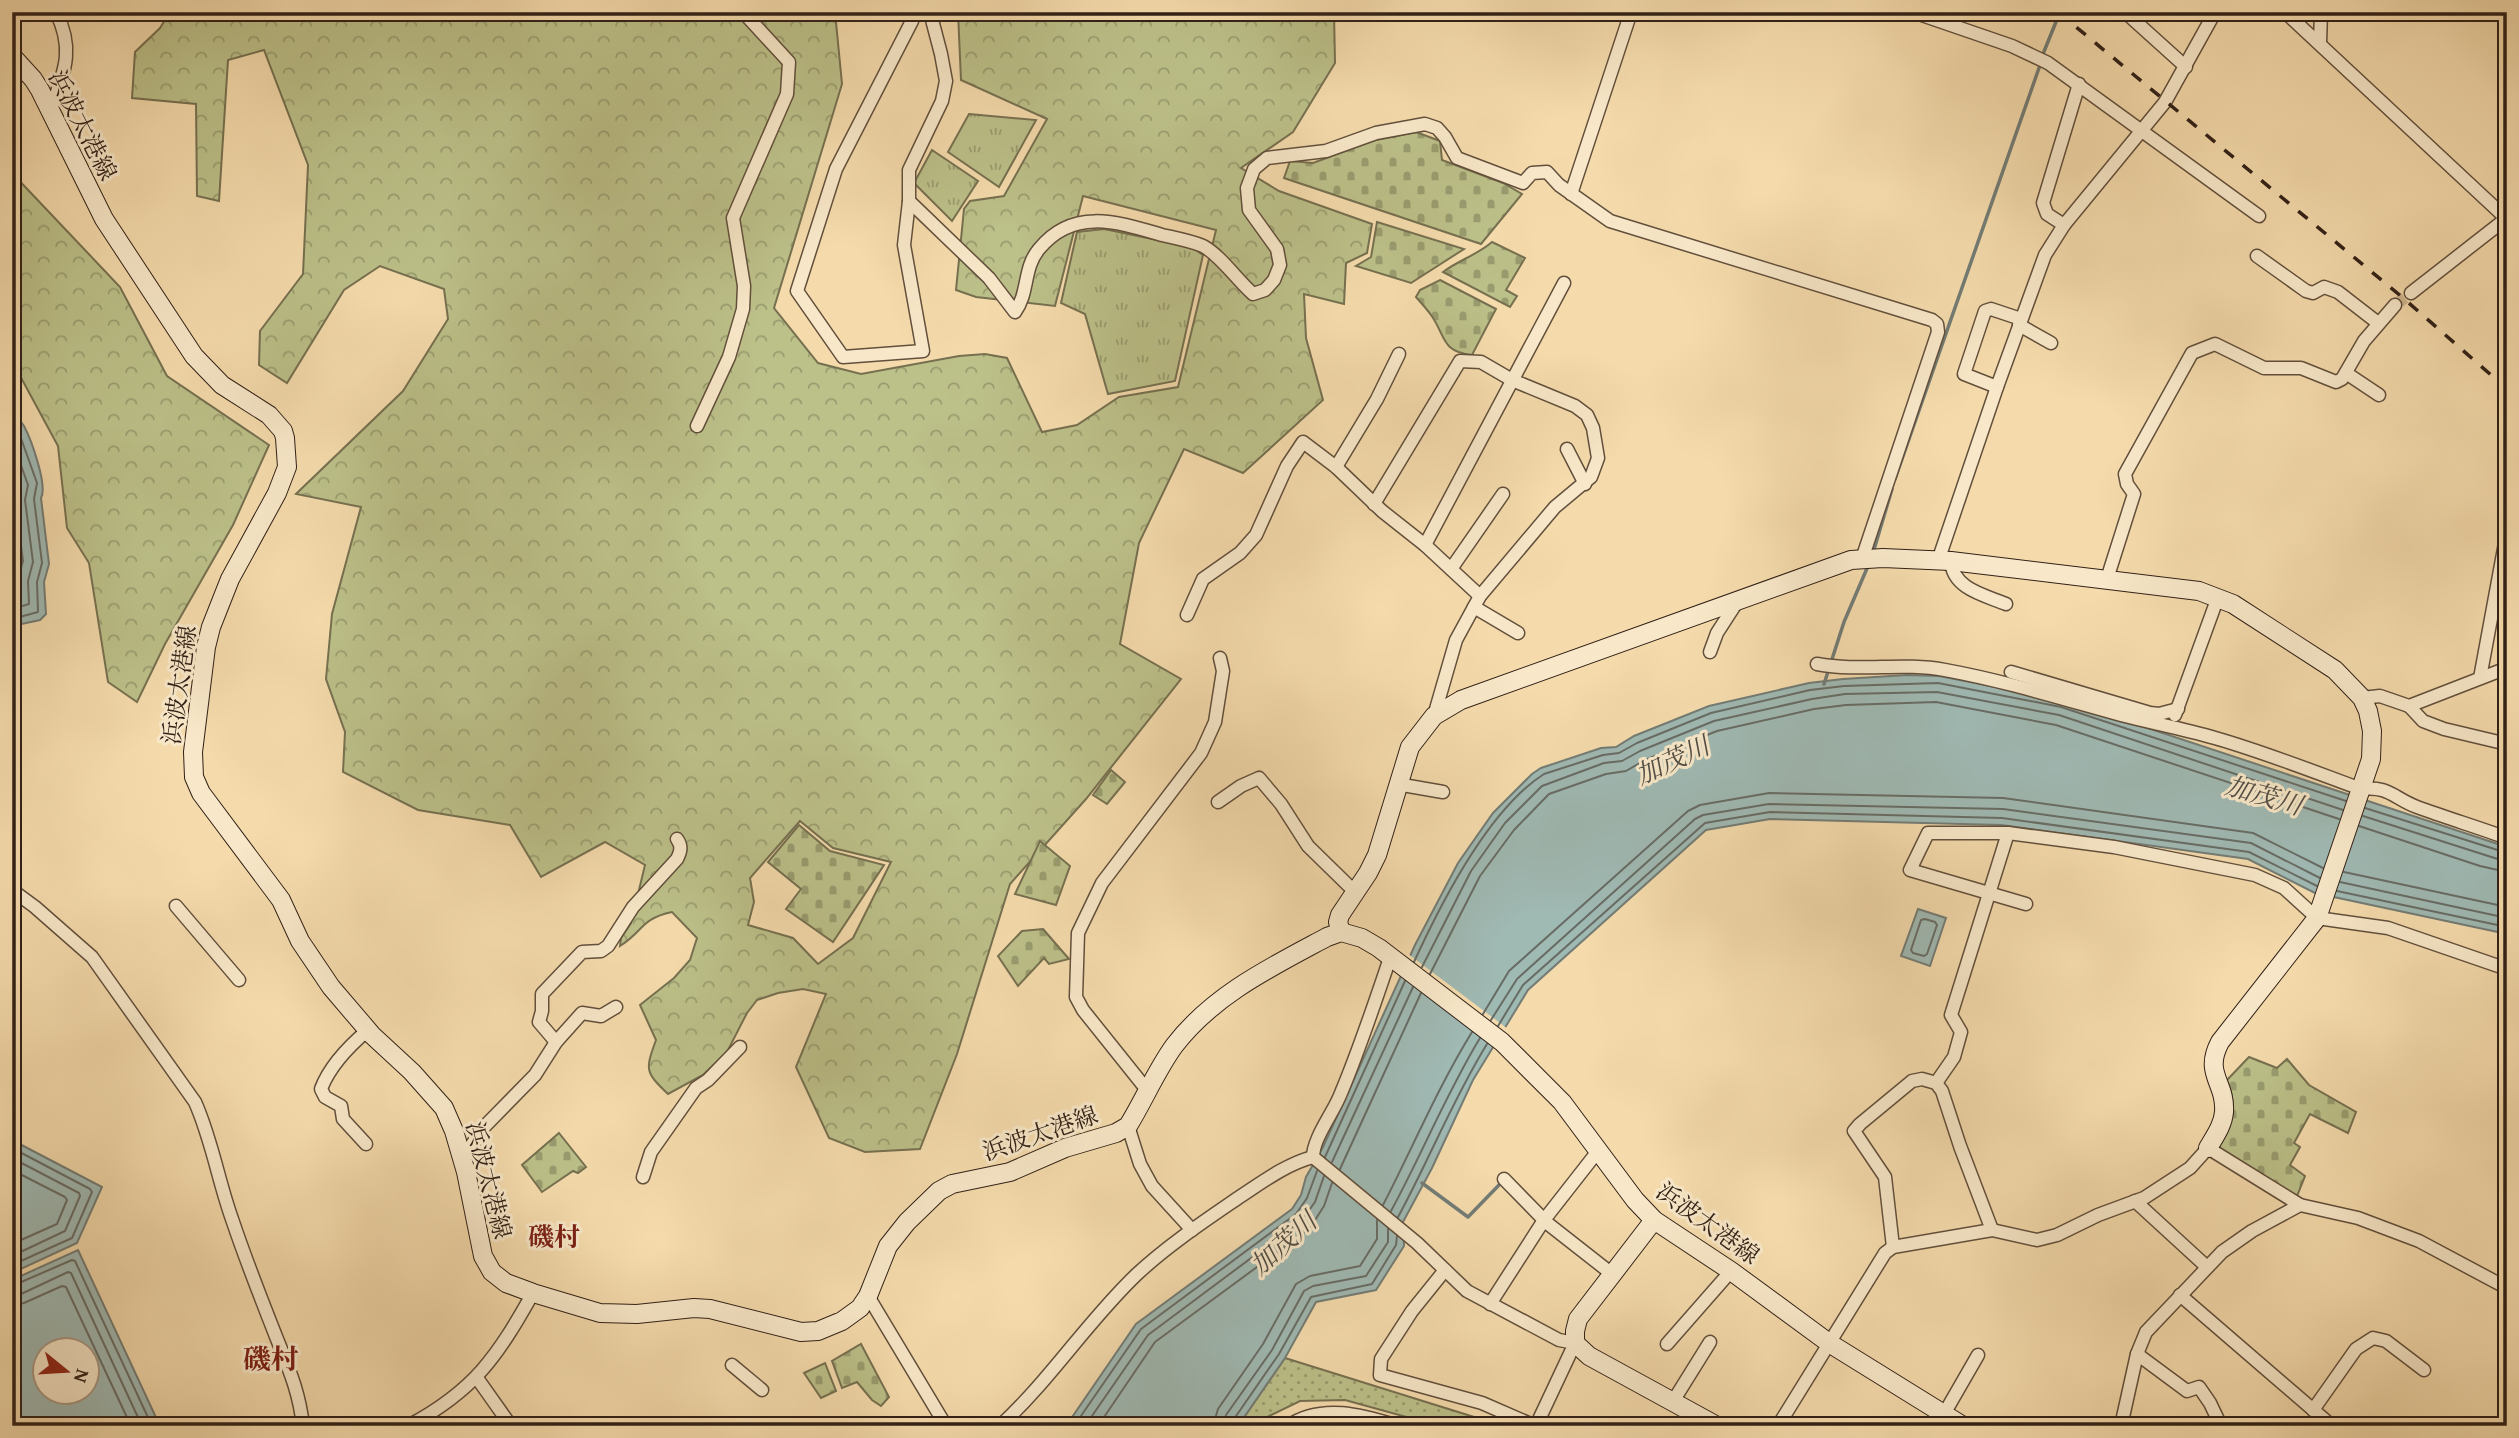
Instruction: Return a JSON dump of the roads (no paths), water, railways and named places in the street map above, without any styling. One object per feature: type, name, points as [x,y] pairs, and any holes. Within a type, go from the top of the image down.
[{"type":"main road","name":"浜波太港線","points":[[12,56],[33,79],[51,109],[104,219],[156,302],[194,356],[222,386],[262,409],[283,431],[287,447],[287,467],[277,493],[230,579],[211,627],[196,726],[194,777],[201,793],[281,900],[300,941],[331,987],[368,1030],[436,1096],[454,1131],[482,1256],[499,1278],[534,1293],[600,1313],[637,1314],[710,1309],[801,1332],[818,1331],[842,1321],[860,1308],[868,1296],[888,1246],[907,1222],[939,1191],[952,1184],[1010,1172],[1065,1148],[1116,1133],[1128,1126],[1174,1047],[1201,1016],[1226,995],[1311,945],[1341,932],[1362,938],[1394,958],[1502,1042],[1562,1102],[1635,1200],[1654,1220],[1731,1270],[1829,1343],[1964,1426]]},
{"type":"main road","points":[[1341,932],[1338,919],[1377,855],[1410,747],[1434,716],[1474,695],[1844,563],[1862,559],[1945,561],[2199,591],[2233,604],[2335,670],[2362,698],[2368,710],[2372,745],[2360,792],[2319,913],[2220,1042],[2213,1055],[2213,1070],[2224,1097],[2224,1113],[2221,1126],[2208,1147]]},
{"type":"main road","points":[[1654,1220],[1578,1319],[1575,1343],[1579,1350],[1589,1356],[1717,1426]]},
{"type":"street","points":[[51,109],[68,55],[66,37],[56,12]]},
{"type":"street","points":[[697,426],[729,357],[743,309],[744,286],[733,218],[787,94],[789,80],[789,62],[743,12]]},
{"type":"street","points":[[905,12],[912,21],[836,169],[797,291],[844,357],[923,351],[904,245],[909,170],[942,101],[946,81],[930,12]]},
{"type":"street","points":[[1571,194],[1631,12]]},
{"type":"street","points":[[1913,12],[2035,55],[2079,84],[2259,216]]},
{"type":"street","points":[[2125,12],[2186,66]]},
{"type":"street","points":[[2006,604],[1966,588],[1945,561],[1997,387],[2038,268],[2064,225],[2165,102],[2215,12]]},
{"type":"street","points":[[2285,12],[2507,218],[2411,293]]},
{"type":"street","points":[[2320,12],[2320,43]]},
{"type":"street","points":[[2064,225],[2047,214],[2043,203],[2079,84]]},
{"type":"street","points":[[909,201],[989,278],[1015,312],[1022,302],[1027,268],[1037,251],[1052,234],[1072,224],[1091,221],[1123,224],[1204,247],[1253,294],[1265,290],[1274,280],[1280,265],[1277,249],[1249,209],[1247,188],[1254,169],[1267,158],[1326,151],[1376,133],[1425,124],[1437,128],[1457,158],[1523,183],[1532,173],[1547,172],[1571,194],[1610,221],[1932,320],[1937,324],[1938,332],[1862,559]]},
{"type":"street","points":[[2258,256],[2306,291],[2313,293],[2324,287],[2338,292],[2378,323]]},
{"type":"street","points":[[1425,545],[1564,282]]},
{"type":"street","points":[[2107,579],[2134,494],[2127,484],[2125,474],[2192,353],[2215,344],[2263,368],[2301,368],[2336,382],[2342,379],[2364,341],[2395,305]]},
{"type":"street","points":[[1997,387],[1964,374],[1985,312],[1991,309],[2020,322],[2051,343]]},
{"type":"street","points":[[1336,467],[1377,399],[1399,354]]},
{"type":"street","points":[[1374,504],[1460,361],[1481,362],[1512,380],[1575,406],[1587,415],[1596,436],[1598,458],[1591,477],[1555,507],[1477,602],[1456,640],[1434,716]]},
{"type":"street","points":[[2346,373],[2379,395]]},
{"type":"street","points":[[1187,615],[1203,579],[1249,545],[1290,459],[1303,442],[1336,467],[1374,504],[1425,545],[1451,569],[1477,602],[1518,633]]},
{"type":"street","points":[[1567,449],[1584,484]]},
{"type":"street","points":[[1451,569],[1503,494]]},
{"type":"street","points":[[2480,678],[2505,543]]},
{"type":"street","points":[[2171,727],[2218,597]]},
{"type":"street","points":[[1710,652],[1717,633],[1737,602]]},
{"type":"street","points":[[1147,1090],[1083,1010],[1076,997],[1078,933],[1102,883],[1201,753],[1215,722],[1223,671],[1220,658]]},
{"type":"street","points":[[1817,664],[1843,669],[1903,667],[1942,670],[2006,683],[2264,753],[2360,792],[2377,788],[2413,806],[2507,838]]},
{"type":"street","points":[[2410,706],[2507,668]]},
{"type":"street","points":[[2011,672],[2150,713],[2159,714],[2178,709]]},
{"type":"street","points":[[2362,698],[2380,696],[2410,706],[2423,721],[2444,729],[2507,744]]},
{"type":"street","points":[[1218,802],[1241,786],[1259,778],[1281,804],[1308,846],[1354,891]]},
{"type":"street","points":[[1397,784],[1443,792]]},
{"type":"street","points":[[2026,904],[1910,870],[1928,833],[2008,833],[2114,848],[2255,875],[2284,888],[2319,913],[2388,928],[2507,969]]},
{"type":"street","points":[[1936,1083],[1954,1057],[1961,1032],[1951,1015],[2008,833]]},
{"type":"street","points":[[556,1042],[539,1022],[542,994],[582,953],[601,951],[608,946],[634,907],[677,859],[681,852],[677,839]]},
{"type":"street","points":[[12,890],[92,957],[195,1102],[207,1128],[232,1219],[299,1395],[303,1426]]},
{"type":"street","points":[[176,906],[239,980]]},
{"type":"street","points":[[1314,1158],[1315,1146],[1340,1097],[1394,958]]},
{"type":"street","points":[[462,1159],[484,1127],[535,1075],[556,1042],[582,1013],[601,1016],[616,1007]]},
{"type":"street","points":[[366,1144],[343,1119],[341,1106],[325,1097],[321,1088],[338,1060],[368,1030]]},
{"type":"street","points":[[642,1177],[651,1152],[696,1088],[708,1080],[740,1047]]},
{"type":"street","points":[[1893,1247],[1885,1177],[1854,1131],[1912,1081],[1922,1079],[1936,1083],[1942,1091],[1959,1146],[1992,1230]]},
{"type":"street","points":[[1128,1126],[1140,1164],[1152,1186],[1192,1230]]},
{"type":"street","points":[[1778,1426],[1885,1252],[1893,1247],[1992,1230],[2037,1240],[2057,1235],[2098,1215],[2144,1198],[2190,1168],[2208,1147],[2300,1205],[2358,1218],[2419,1241],[2507,1287]]},
{"type":"street","points":[[1490,1304],[1544,1220],[1598,1151]]},
{"type":"street","points":[[1000,1426],[1021,1407],[1066,1352],[1135,1277],[1192,1230],[1269,1178],[1297,1163],[1314,1158]]},
{"type":"street","points":[[1314,1158],[1418,1243],[1445,1270],[1467,1292],[1559,1340],[1575,1343],[1535,1426],[1482,1403],[1380,1375],[1381,1359],[1412,1311],[1445,1270]]},
{"type":"street","points":[[1504,1179],[1544,1220],[1612,1274]]},
{"type":"street","points":[[2135,1201],[2207,1267]]},
{"type":"street","points":[[2121,1426],[2137,1354],[2146,1332],[2222,1252],[2252,1231],[2300,1205]]},
{"type":"street","points":[[1667,1344],[1731,1270]]},
{"type":"street","points":[[408,1426],[449,1401],[477,1378],[507,1340],[534,1293]]},
{"type":"street","points":[[2180,1295],[2332,1426]]},
{"type":"street","points":[[868,1296],[946,1426]]},
{"type":"street","points":[[2314,1410],[2356,1349],[2373,1338],[2386,1341],[2424,1370]]},
{"type":"street","points":[[1672,1402],[1710,1342]]},
{"type":"street","points":[[2137,1354],[2187,1391],[2199,1387],[2221,1426]]},
{"type":"street","points":[[1944,1415],[1978,1355]]},
{"type":"street","points":[[732,1365],[762,1390]]},
{"type":"street","points":[[477,1378],[511,1426]]},
{"type":"street","points":[[1288,1426],[1318,1413],[1343,1413],[1398,1426]]},
{"type":"water","points":[[12,413],[27,432],[41,473],[41,498],[49,564],[44,582],[46,614],[40,620],[12,626]]},
{"type":"water","name":"加茂川","points":[[1907,675],[1939,676],[2063,700],[2507,847],[2507,934],[2315,893],[2248,859],[2001,825],[1770,819],[1706,830],[1528,990],[1473,1080],[1432,1168],[1403,1222],[1404,1246],[1376,1290],[1316,1302],[1285,1358],[1238,1426],[1066,1426],[1136,1324],[1292,1209],[1301,1195],[1306,1177],[1323,1147],[1415,945],[1458,863],[1493,813],[1532,774],[1541,768],[1601,748],[1616,747],[1634,736],[1709,706],[1809,683]]},
{"type":"water","points":[[1918,909],[1946,918],[1930,966],[1901,956]]},
{"type":"water","points":[[12,1140],[102,1187],[77,1243],[12,1273]]},
{"type":"water","points":[[78,1250],[160,1426],[12,1426],[12,1280]]},
{"type":"waterway","points":[[2043,54],[2060,12]]},
{"type":"waterway","points":[[1895,479],[2039,68]]},
{"type":"waterway","points":[[1873,553],[1892,489]]},
{"type":"waterway","points":[[1824,684],[1844,622],[1868,566]]},
{"type":"waterway","points":[[1422,1183],[1468,1217],[1500,1184]]},
{"type":"tunnel","points":[[2395,305],[2411,293]]},
{"type":"railway","points":[[2058,12],[2402,297],[2507,389]]},
{"type":"district","name":"磯村","points":[[554,1236]]},
{"type":"district","name":"磯村","points":[[271,1358]]}]
